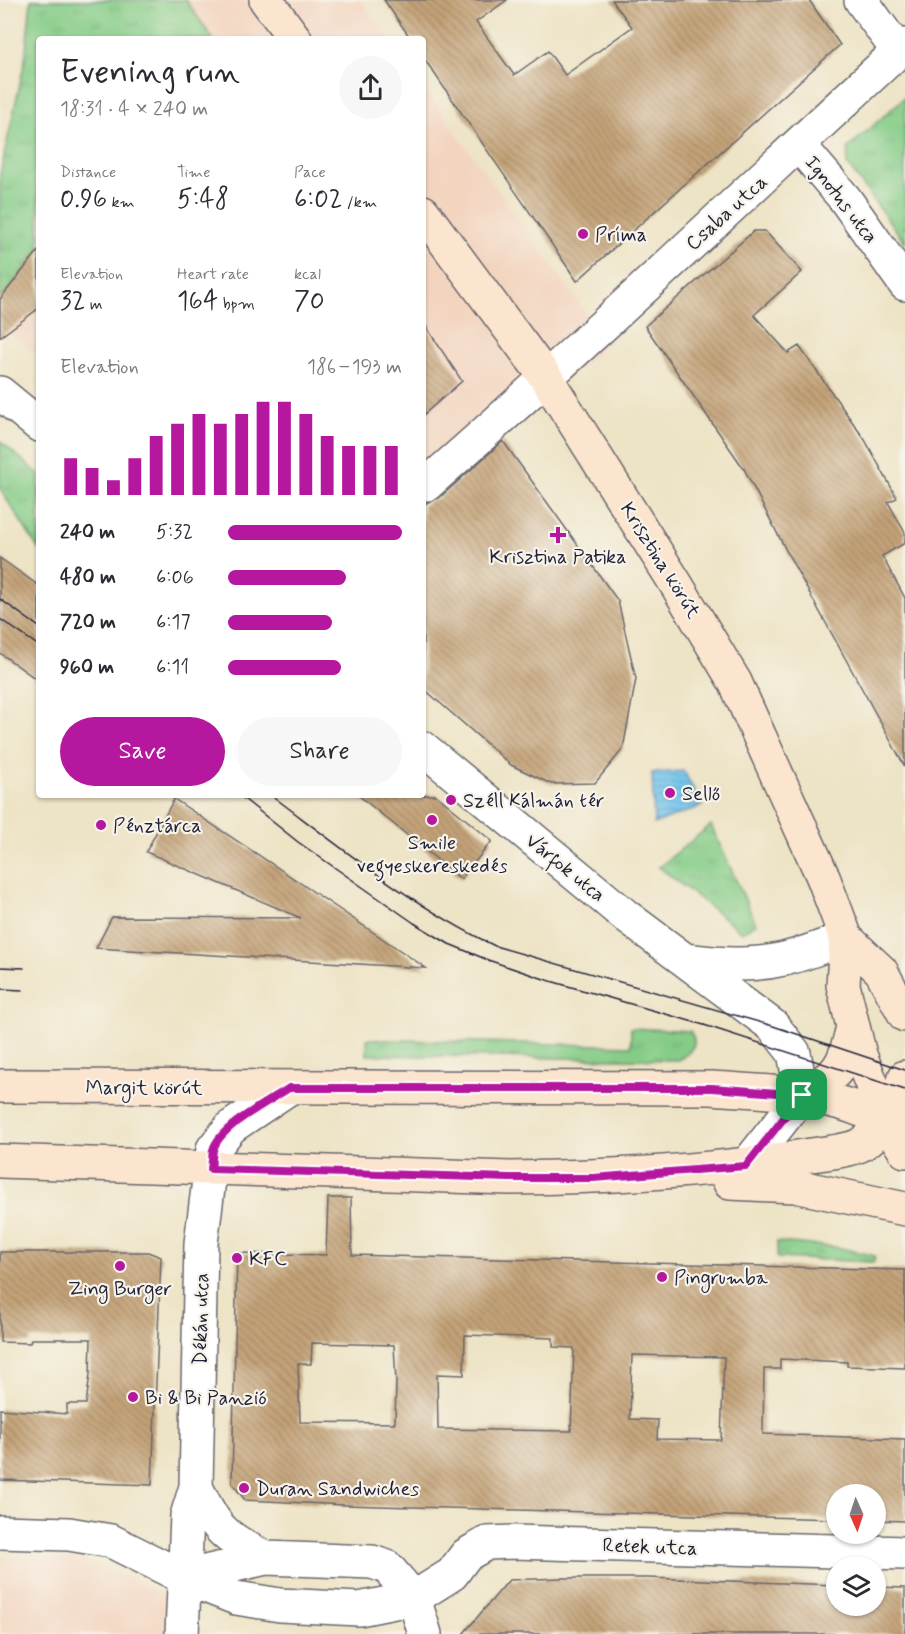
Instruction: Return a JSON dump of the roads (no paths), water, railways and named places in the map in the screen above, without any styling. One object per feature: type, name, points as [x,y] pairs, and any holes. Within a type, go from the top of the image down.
[{"type":"main road","points":[[266,0],[293,36]]},
{"type":"main road","name":"Krisztina körút","points":[[426,216],[547,379],[735,682],[823,877],[846,938],[843,985],[853,1028]]},
{"type":"main road","name":"Krisztina körút","points":[[846,938],[881,971],[905,1015]]},
{"type":"main road","points":[[802,1095],[833,1076],[840,1068],[853,1028]]},
{"type":"main road","points":[[853,1028],[860,1055],[905,1151]]},
{"type":"main road","points":[[896,1129],[905,1077]]},
{"type":"main road","name":"Margit körút","points":[[0,1086],[289,1088]]},
{"type":"main road","points":[[289,1088],[712,1088],[802,1095],[844,1102],[896,1129]]},
{"type":"main road","points":[[593,1178],[746,1166],[861,1145],[896,1129]]},
{"type":"main road","points":[[0,1161],[795,1186],[905,1209]]},
{"type":"street","points":[[861,0],[901,48]]},
{"type":"street","name":"Csaba utca","points":[[426,483],[547,379],[591,335],[799,145],[901,48]]},
{"type":"street","name":"Ignotus utca","points":[[799,145],[845,199],[905,284]]},
{"type":"street","points":[[0,393],[36,423]]},
{"type":"street","name":"Várfok utca","points":[[426,751],[627,917],[773,1026],[794,1053],[802,1095]]},
{"type":"street","name":"Várfok utca","points":[[684,959],[724,964],[756,964],[783,959],[846,938]]},
{"type":"street","points":[[211,1169],[213,1149],[222,1136],[231,1127],[289,1088]]},
{"type":"street","points":[[746,1166],[802,1095]]},
{"type":"street","name":"Dékán utca","points":[[182,1634],[187,1516],[196,1487],[201,1243],[211,1169]]},
{"type":"street","points":[[196,1487],[222,1530],[266,1558]]},
{"type":"street","name":"Retek utca","points":[[0,1532],[69,1534],[111,1541],[183,1577],[236,1598],[280,1605],[359,1609],[414,1598],[452,1574],[466,1555],[487,1543],[905,1553]]},
{"type":"street","points":[[183,1577],[266,1558],[372,1562],[387,1567],[414,1598],[425,1634]]},
{"type":"water","points":[[684,771],[702,806],[654,824],[652,773]]},
{"type":"tram line","points":[[0,599],[36,625]]},
{"type":"tram line","points":[[0,619],[36,644]]},
{"type":"tram line","points":[[243,798],[298,842],[414,923],[449,944],[547,980],[704,1025],[905,1090]]},
{"type":"tram line","points":[[275,798],[352,856],[436,914],[495,946],[773,1026],[905,1070]]},
{"type":"tram line","points":[[0,967],[24,968]]},
{"type":"tram line","points":[[0,989],[23,990]]},
{"type":"place","name":"Príma","points":[[583,234]]},
{"type":"place","name":"Krisztina Patika","points":[[558,535]]},
{"type":"place","name":"Sellő","points":[[670,793]]},
{"type":"place","name":"Széll Kálmán tér","points":[[451,800]]},
{"type":"place","name":"Smile vegyeskereskedés","points":[[432,820]]},
{"type":"place","name":"Pénztárca","points":[[101,825]]},
{"type":"place","name":"KFC","points":[[237,1258]]},
{"type":"place","name":"Zing Burger","points":[[120,1266]]},
{"type":"place","name":"Pingrumba","points":[[662,1277]]},
{"type":"place","name":"Bi & Bi Panzió","points":[[133,1397]]},
{"type":"place","name":"Duran Sandwiches","points":[[244,1488]]}]
